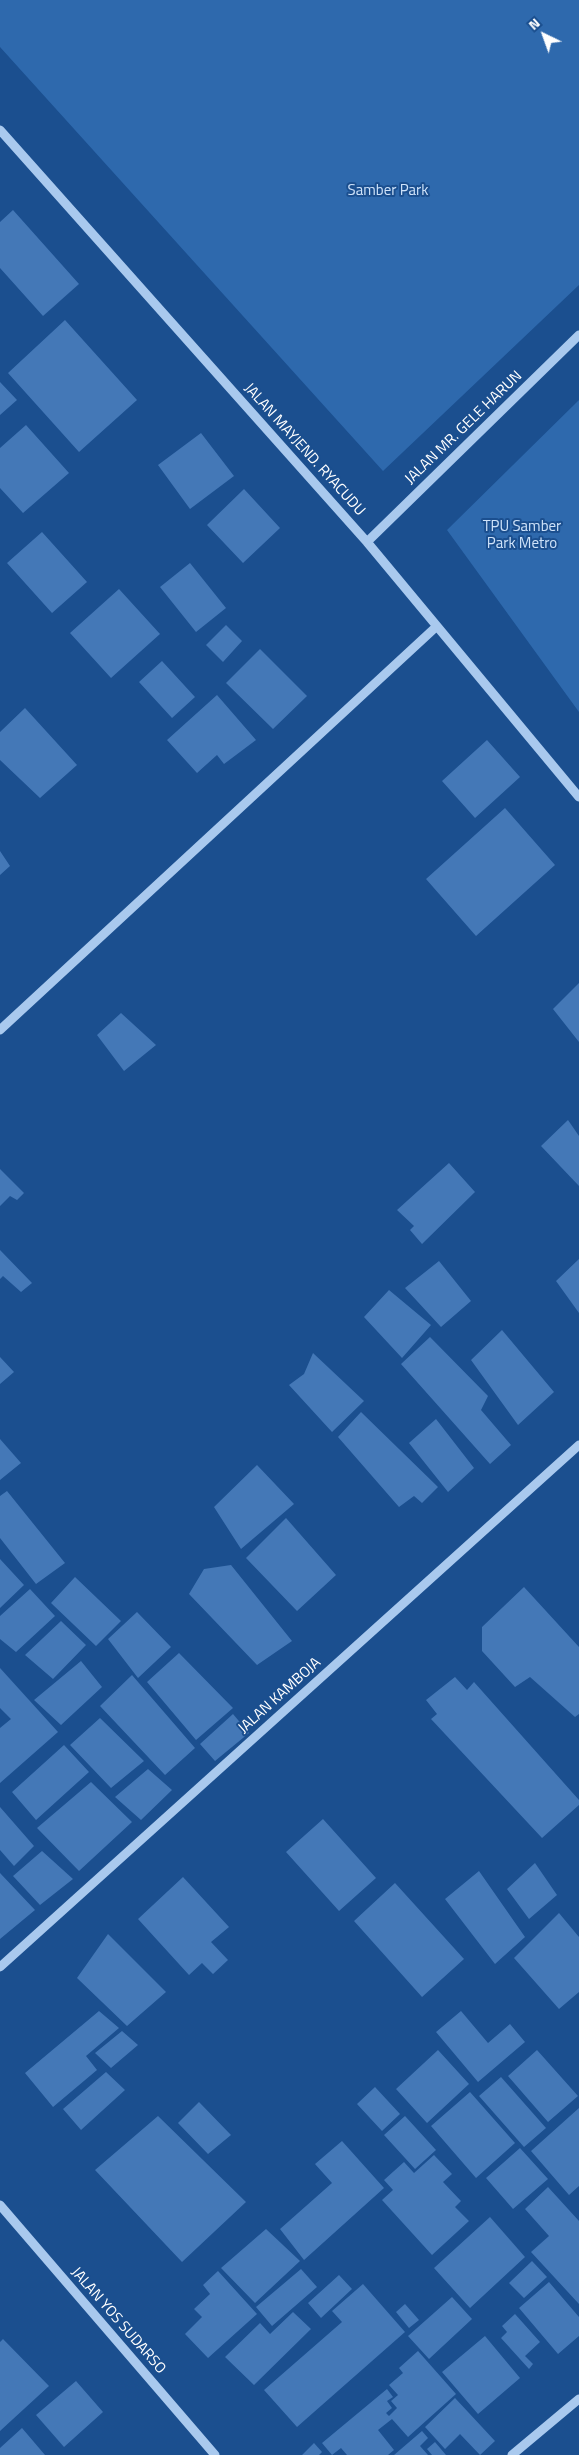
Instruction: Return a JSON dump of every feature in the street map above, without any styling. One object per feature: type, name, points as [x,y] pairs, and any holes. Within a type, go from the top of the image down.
[{"type":"street","name":"JALAN MAYJEND. RYACUDU","points":[[0,130],[368,542],[579,797]]},
{"type":"street","name":"JALAN MR. GELE HARUN","points":[[368,542],[579,335]]},
{"type":"street","points":[[0,1030],[437,626]]},
{"type":"street","name":"JALAN KAMBOJA","points":[[0,1968],[579,1445]]},
{"type":"street","name":"JALAN YOS SUDARSO","points":[[0,2204],[215,2455]]},
{"type":"street","points":[[512,2455],[579,2398]]},
{"type":"green space","name":"Samber Park","points":[[0,0],[579,0],[579,285],[383,471],[0,47]]},
{"type":"green space","name":"TPU Samber Park Metro","points":[[579,400],[579,712],[447,530]]},
{"type":"building","points":[[13,210],[79,284],[43,316],[0,268],[0,222]]},
{"type":"building","points":[[65,320],[137,400],[79,452],[8,373]]},
{"type":"building","points":[[0,382],[17,400],[0,415]]},
{"type":"building","points":[[26,425],[69,473],[23,513],[0,488],[0,448]]},
{"type":"building","points":[[201,433],[234,476],[190,509],[158,465]]},
{"type":"building","points":[[244,489],[280,528],[243,563],[207,525]]},
{"type":"building","points":[[42,532],[87,582],[52,613],[7,563]]},
{"type":"building","points":[[190,563],[226,608],[196,632],[160,587]]},
{"type":"building","points":[[119,589],[160,634],[111,678],[70,633]]},
{"type":"building","points":[[226,625],[242,641],[223,662],[206,645]]},
{"type":"building","points":[[260,649],[307,696],[273,729],[226,683]]},
{"type":"building","points":[[162,661],[195,697],[172,718],[139,682]]},
{"type":"building","points":[[217,695],[256,740],[224,764],[217,755],[197,773],[167,740]]},
{"type":"building","points":[[25,708],[77,765],[40,798],[0,760],[0,732]]},
{"type":"building","points":[[487,740],[520,777],[475,818],[442,781]]},
{"type":"building","points":[[505,808],[555,865],[476,936],[426,879]]},
{"type":"building","points":[[0,851],[10,866],[0,875]]},
{"type":"building","points":[[579,983],[579,1042],[553,1009]]},
{"type":"building","points":[[121,1013],[156,1045],[124,1071],[97,1035]]},
{"type":"building","points":[[568,1120],[579,1136],[579,1186],[541,1146]]},
{"type":"building","points":[[449,1163],[475,1192],[422,1244],[410,1230],[414,1226],[397,1210]]},
{"type":"building","points":[[0,1169],[24,1193],[17,1200],[10,1196],[0,1206]]},
{"type":"building","points":[[0,1250],[32,1283],[21,1292],[3,1276],[0,1279]]},
{"type":"building","points":[[579,1259],[579,1313],[556,1281]]},
{"type":"building","points":[[439,1261],[471,1301],[441,1327],[405,1288]]},
{"type":"building","points":[[389,1290],[431,1325],[402,1358],[364,1317]]},
{"type":"building","points":[[502,1330],[554,1392],[518,1425],[471,1360]]},
{"type":"building","points":[[430,1337],[488,1396],[481,1410],[511,1445],[490,1464],[401,1364]]},
{"type":"building","points":[[313,1353],[364,1401],[332,1432],[289,1385],[304,1374]]},
{"type":"building","points":[[0,1357],[14,1372],[0,1384]]},
{"type":"building","points":[[361,1412],[438,1487],[422,1503],[414,1496],[399,1507],[338,1437]]},
{"type":"building","points":[[436,1419],[474,1468],[448,1492],[409,1443]]},
{"type":"building","points":[[0,1439],[21,1463],[0,1480]]},
{"type":"building","points":[[257,1465],[294,1504],[241,1549],[214,1507]]},
{"type":"building","points":[[7,1491],[65,1563],[36,1584],[0,1538],[0,1496]]},
{"type":"building","points":[[286,1518],[336,1575],[297,1611],[246,1558]]},
{"type":"building","points":[[0,1559],[24,1585],[0,1608]]},
{"type":"building","points":[[231,1565],[292,1641],[257,1665],[189,1594],[204,1569]]},
{"type":"building","points":[[75,1577],[121,1621],[96,1646],[51,1603]]},
{"type":"building","points":[[524,1587],[579,1647],[579,1714],[575,1717],[530,1677],[515,1687],[482,1651],[482,1627]]},
{"type":"building","points":[[30,1589],[55,1616],[16,1652],[0,1639],[0,1616]]},
{"type":"building","points":[[137,1612],[171,1647],[138,1678],[108,1639]]},
{"type":"building","points":[[61,1621],[86,1645],[53,1679],[25,1655]]},
{"type":"building","points":[[179,1653],[233,1708],[196,1740],[147,1682]]},
{"type":"building","points":[[81,1661],[102,1687],[61,1725],[34,1700]]},
{"type":"building","points":[[0,1668],[58,1732],[0,1783],[0,1728],[11,1719],[0,1708]]},
{"type":"building","points":[[132,1675],[195,1748],[165,1775],[100,1706]]},
{"type":"building","points":[[455,1677],[467,1690],[474,1682],[579,1800],[579,1805],[542,1838],[431,1719],[437,1714],[426,1700]]},
{"type":"building","points":[[233,1714],[249,1733],[215,1761],[200,1744]]},
{"type":"building","points":[[100,1718],[144,1761],[111,1788],[70,1745]]},
{"type":"building","points":[[64,1745],[89,1772],[36,1820],[12,1792]]},
{"type":"building","points":[[148,1769],[172,1790],[141,1820],[115,1797]]},
{"type":"building","points":[[91,1782],[132,1822],[79,1871],[37,1828]]},
{"type":"building","points":[[0,1807],[34,1846],[14,1866],[0,1850]]},
{"type":"building","points":[[323,1819],[376,1878],[339,1911],[286,1852]]},
{"type":"building","points":[[42,1851],[73,1879],[40,1905],[13,1876]]},
{"type":"building","points":[[535,1863],[557,1895],[529,1919],[507,1889]]},
{"type":"building","points":[[479,1871],[525,1937],[495,1964],[445,1899]]},
{"type":"building","points":[[0,1873],[35,1910],[0,1939]]},
{"type":"building","points":[[183,1877],[229,1927],[211,1942],[228,1960],[213,1974],[202,1963],[189,1975],[138,1919]]},
{"type":"building","points":[[395,1883],[464,1959],[422,1997],[354,1921]]},
{"type":"building","points":[[559,1913],[579,1937],[579,1992],[559,2009],[514,1958]]},
{"type":"building","points":[[108,1934],[166,1992],[127,2026],[77,1978]]},
{"type":"building","points":[[99,2011],[119,2028],[86,2056],[97,2070],[53,2107],[25,2073]]},
{"type":"building","points":[[461,2011],[488,2043],[510,2024],[525,2042],[478,2082],[436,2032]]},
{"type":"building","points":[[122,2031],[138,2045],[111,2068],[95,2053]]},
{"type":"building","points":[[438,2050],[469,2084],[427,2123],[396,2089]]},
{"type":"building","points":[[537,2050],[578,2096],[548,2122],[508,2076]]},
{"type":"building","points":[[106,2072],[125,2090],[81,2130],[63,2109]]},
{"type":"building","points":[[501,2077],[546,2128],[524,2147],[479,2096]]},
{"type":"building","points":[[375,2087],[400,2114],[382,2131],[357,2104]]},
{"type":"building","points":[[470,2092],[515,2143],[476,2178],[431,2126]]},
{"type":"building","points":[[199,2102],[231,2135],[208,2154],[178,2123]]},
{"type":"building","points":[[579,2108],[579,2186],[569,2195],[531,2151]]},
{"type":"building","points":[[158,2116],[246,2202],[182,2262],[95,2170]]},
{"type":"building","points":[[405,2116],[436,2150],[415,2169],[384,2135]]},
{"type":"building","points":[[342,2141],[384,2188],[304,2260],[280,2229],[332,2183],[315,2164]]},
{"type":"building","points":[[520,2148],[548,2179],[513,2209],[486,2178]]},
{"type":"building","points":[[434,2155],[452,2174],[443,2182],[461,2201],[455,2207],[469,2221],[432,2255],[382,2200],[393,2190],[384,2180],[404,2162],[414,2173]]},
{"type":"building","points":[[548,2187],[579,2221],[579,2304],[531,2252],[549,2236],[525,2209]]},
{"type":"building","points":[[490,2217],[525,2257],[470,2308],[434,2268]]},
{"type":"building","points":[[266,2229],[300,2261],[255,2303],[221,2268]]},
{"type":"building","points":[[532,2261],[547,2277],[524,2298],[509,2283]]},
{"type":"building","points":[[301,2269],[317,2287],[272,2326],[256,2307]]},
{"type":"building","points":[[218,2271],[257,2314],[208,2358],[185,2334],[202,2317],[194,2309],[210,2294],[203,2285]]},
{"type":"building","points":[[339,2275],[352,2289],[321,2318],[308,2303]]},
{"type":"building","points":[[549,2282],[579,2317],[579,2336],[558,2354],[519,2308]]},
{"type":"building","points":[[363,2284],[405,2332],[297,2427],[264,2390],[342,2322],[332,2311]]},
{"type":"building","points":[[452,2297],[472,2319],[429,2359],[408,2336]]},
{"type":"building","points":[[405,2304],[419,2320],[409,2328],[396,2312]]},
{"type":"building","points":[[293,2312],[311,2329],[254,2385],[225,2357],[260,2323],[270,2334]]},
{"type":"building","points":[[515,2314],[540,2342],[525,2356],[533,2364],[529,2369],[501,2338],[507,2332],[502,2326]]},
{"type":"building","points":[[485,2336],[520,2378],[478,2414],[442,2372]]},
{"type":"building","points":[[3,2339],[49,2386],[0,2431],[0,2342]]},
{"type":"building","points":[[418,2351],[456,2394],[408,2437],[392,2419],[378,2430],[394,2450],[388,2455],[347,2455],[341,2448],[332,2455],[322,2443],[387,2389],[393,2397],[387,2401],[392,2408],[386,2413],[389,2416],[397,2408],[391,2401],[398,2395],[389,2385],[403,2373],[399,2368]]},
{"type":"building","points":[[76,2381],[103,2412],[64,2447],[36,2415]]},
{"type":"building","points":[[455,2398],[495,2441],[480,2455],[460,2434],[445,2449],[425,2427]]},
{"type":"building","points":[[22,2428],[45,2455],[0,2455],[0,2448]]},
{"type":"building","points":[[422,2431],[428,2438],[420,2446],[428,2455],[394,2455]]},
{"type":"building","points":[[435,2442],[446,2455],[432,2455],[427,2449]]},
{"type":"building","points":[[314,2443],[322,2452],[319,2455],[302,2455]]}]
